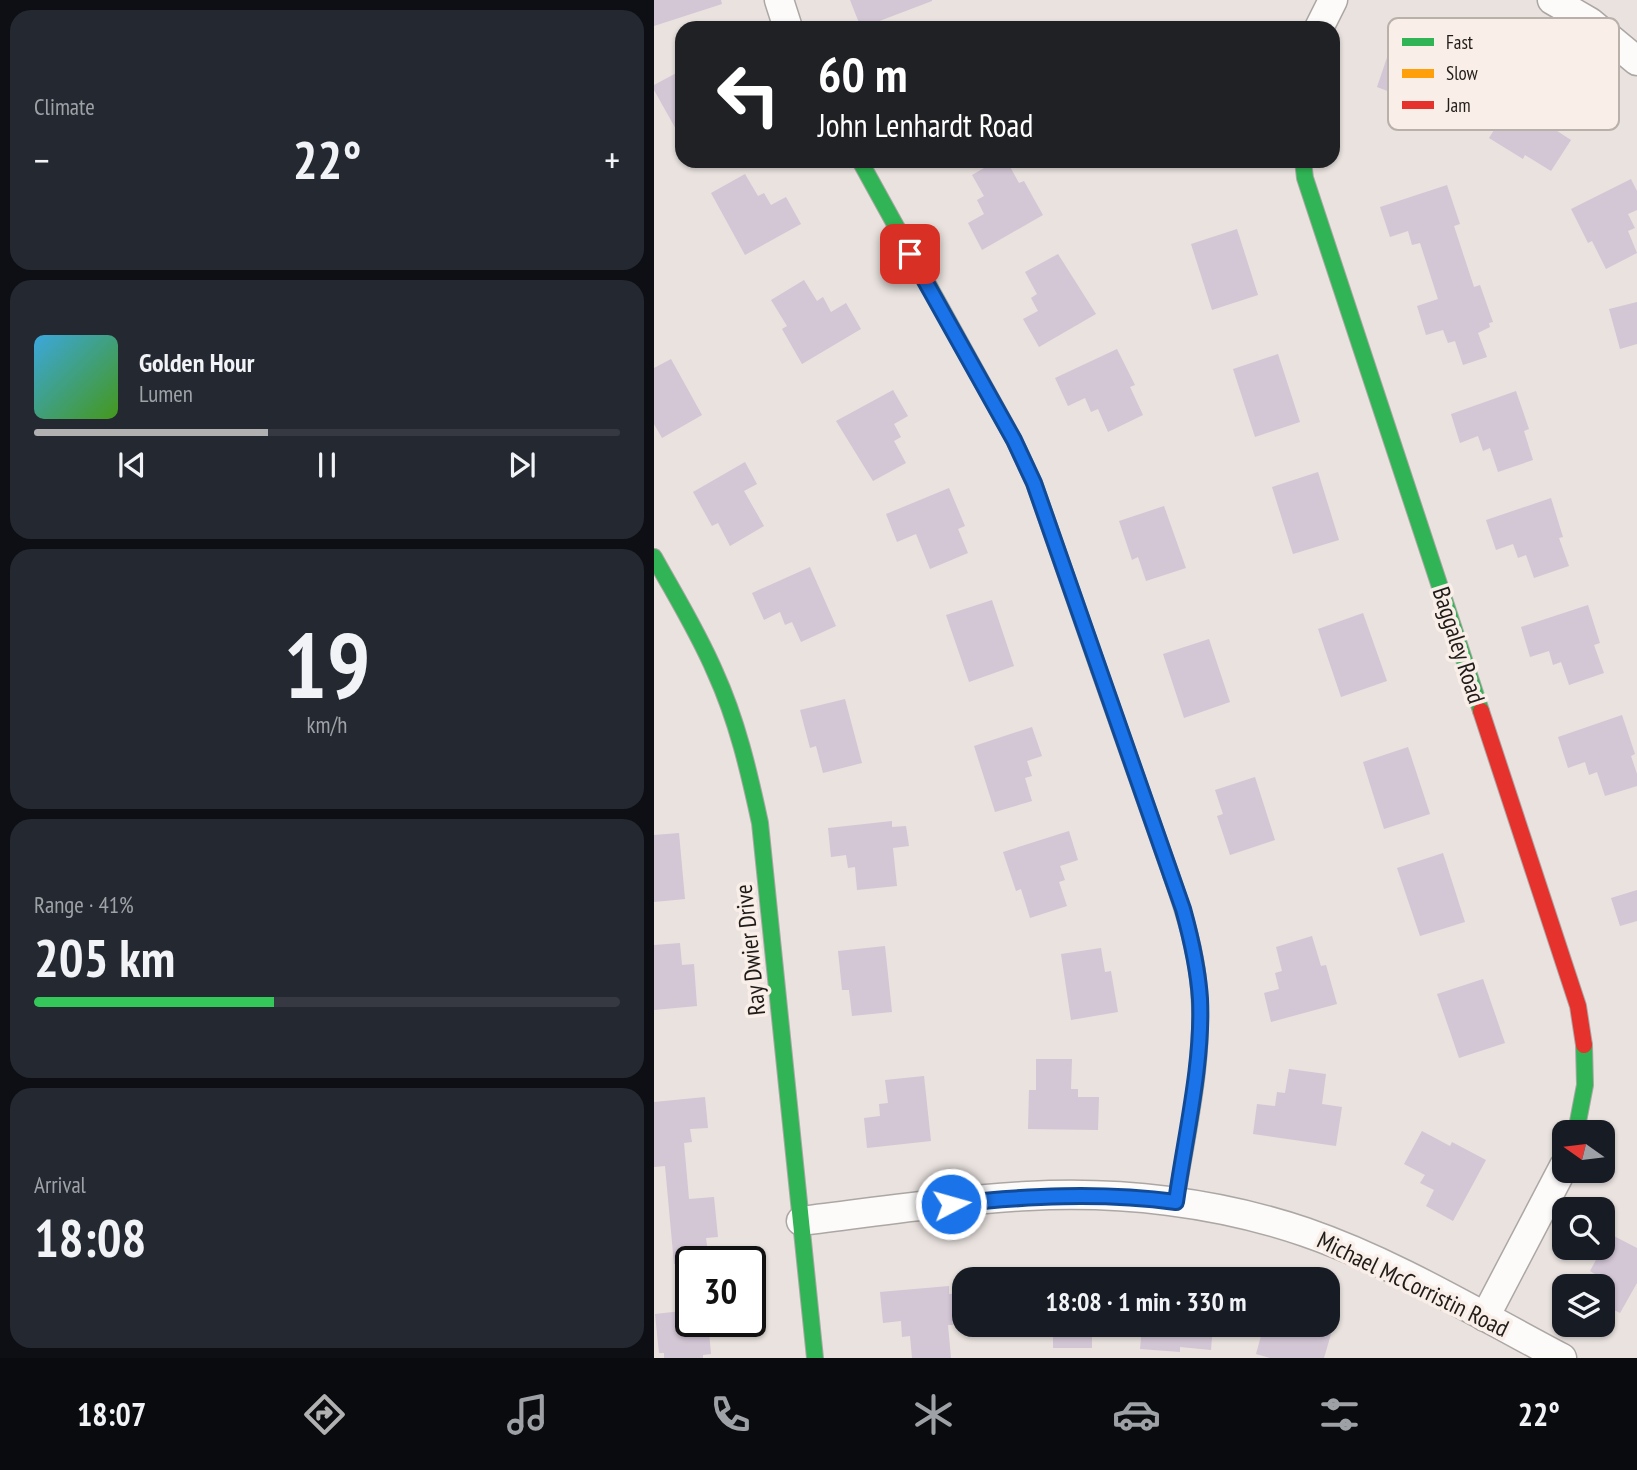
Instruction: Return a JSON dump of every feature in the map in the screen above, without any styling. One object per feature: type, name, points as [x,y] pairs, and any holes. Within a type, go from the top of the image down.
[{"type":"street","points":[[779,0],[786,21]]},
{"type":"street","points":[[1322,21],[1333,0]]},
{"type":"street","points":[[1552,0],[1583,18]]},
{"type":"street","points":[[1619,47],[1636,61]]},
{"type":"street","points":[[864,168],[1014,440],[1034,483],[1183,909],[1194,947],[1200,998],[1199,1037],[1176,1202]]},
{"type":"street","name":"Baggaley Road","points":[[1304,168],[1578,1006],[1585,1047],[1586,1081],[1578,1120]]},
{"type":"street","name":"Ray Dwier Drive","points":[[654,557],[707,653],[731,711],[750,771],[760,823],[815,1358]]},
{"type":"street","points":[[1485,1318],[1555,1183]]},
{"type":"street","name":"Michael McCorristin Road","points":[[801,1221],[1027,1196],[1090,1194],[1176,1202],[1242,1214],[1304,1232],[1364,1255],[1562,1358]]},
{"type":"building","points":[[654,0],[721,0],[722,4],[654,26]]},
{"type":"building","points":[[850,0],[932,0],[879,21],[858,21]]},
{"type":"building","points":[[1388,55],[1388,91],[1377,87]]},
{"type":"building","points":[[675,74],[675,128],[654,90],[654,85]]},
{"type":"building","points":[[1494,130],[1556,130],[1571,140],[1551,171],[1525,155],[1523,159],[1489,138]]},
{"type":"building","points":[[984,168],[1011,168],[1019,183],[1024,181],[1043,215],[982,250],[968,223],[984,214],[977,200],[984,196],[972,175]]},
{"type":"building","points":[[745,174],[758,196],[764,193],[771,205],[786,197],[801,224],[745,255],[711,193]]},
{"type":"building","points":[[1631,179],[1637,191],[1637,210],[1628,214],[1635,228],[1628,231],[1637,253],[1606,269],[1592,241],[1588,243],[1571,209]]},
{"type":"building","points":[[1447,185],[1460,224],[1454,226],[1474,287],[1480,285],[1493,322],[1489,323],[1490,327],[1478,333],[1487,357],[1463,365],[1455,341],[1448,343],[1443,330],[1426,335],[1417,306],[1438,299],[1420,243],[1412,245],[1408,231],[1390,237],[1380,207]]},
{"type":"building","points":[[1237,229],[1258,295],[1212,310],[1191,244]]},
{"type":"building","points":[[1058,254],[1096,314],[1039,347],[1023,319],[1038,311],[1031,298],[1037,294],[1025,272]]},
{"type":"building","points":[[804,280],[817,301],[823,297],[831,312],[846,303],[861,329],[802,364],[782,329],[787,326],[771,300]]},
{"type":"building","points":[[1637,302],[1637,344],[1620,349],[1609,309]]},
{"type":"building","points":[[1117,349],[1135,385],[1130,387],[1143,415],[1108,432],[1098,409],[1091,412],[1085,398],[1068,406],[1055,378]]},
{"type":"building","points":[[1278,354],[1300,422],[1255,437],[1233,369]]},
{"type":"building","points":[[671,359],[702,415],[662,438],[654,424],[654,368]]},
{"type":"building","points":[[893,390],[908,416],[894,424],[901,437],[894,441],[906,463],[873,481],[836,421]]},
{"type":"building","points":[[1516,391],[1529,429],[1524,431],[1533,460],[1498,472],[1490,448],[1483,451],[1478,436],[1460,443],[1451,414]]},
{"type":"building","points":[[745,462],[757,484],[744,491],[764,526],[730,546],[718,523],[712,526],[693,492]]},
{"type":"building","points":[[1318,472],[1339,540],[1293,554],[1272,487]]},
{"type":"building","points":[[949,488],[965,526],[958,529],[968,553],[930,569],[916,534],[897,542],[886,514]]},
{"type":"building","points":[[1551,498],[1563,537],[1559,538],[1569,566],[1534,578],[1526,555],[1518,558],[1513,544],[1496,550],[1486,520]]},
{"type":"building","points":[[1164,506],[1186,568],[1146,581],[1138,557],[1132,560],[1119,521]]},
{"type":"building","points":[[810,567],[836,626],[801,642],[792,622],[785,625],[780,612],[764,620],[752,593]]},
{"type":"building","points":[[992,600],[1014,666],[969,682],[946,615]]},
{"type":"building","points":[[1588,605],[1600,643],[1594,645],[1604,673],[1569,685],[1561,662],[1553,665],[1549,651],[1530,657],[1521,627]]},
{"type":"building","points":[[1363,613],[1387,681],[1341,697],[1318,629]]},
{"type":"building","points":[[1209,639],[1230,702],[1184,718],[1163,654]]},
{"type":"building","points":[[845,699],[862,763],[823,773],[816,746],[810,748],[800,710]]},
{"type":"building","points":[[1622,715],[1635,754],[1631,756],[1637,774],[1637,786],[1605,796],[1597,772],[1589,775],[1585,762],[1568,768],[1558,737]]},
{"type":"building","points":[[1032,727],[1042,756],[1027,761],[1032,776],[1025,778],[1032,801],[995,812],[974,746]]},
{"type":"building","points":[[1408,747],[1430,814],[1384,829],[1363,762]]},
{"type":"building","points":[[1255,777],[1275,840],[1230,855],[1217,816],[1223,814],[1215,790]]},
{"type":"building","points":[[892,821],[892,827],[906,826],[909,846],[893,848],[897,886],[857,890],[855,867],[848,868],[846,855],[831,857],[828,828]]},
{"type":"building","points":[[1069,831],[1078,860],[1060,866],[1065,880],[1059,882],[1067,906],[1030,918],[1021,889],[1016,891],[1003,852]]},
{"type":"building","points":[[679,833],[685,899],[654,902],[654,835]]},
{"type":"building","points":[[1443,853],[1465,922],[1420,936],[1397,868]]},
{"type":"building","points":[[1637,890],[1637,921],[1620,926],[1611,898]]},
{"type":"building","points":[[1312,936],[1321,966],[1326,965],[1337,1004],[1271,1022],[1264,993],[1279,989],[1275,973],[1282,971],[1276,947]]},
{"type":"building","points":[[680,943],[682,965],[694,964],[697,1006],[654,1010],[654,945]]},
{"type":"building","points":[[885,946],[892,1012],[852,1016],[849,990],[842,990],[838,951]]},
{"type":"building","points":[[1101,948],[1105,972],[1111,971],[1118,1012],[1071,1020],[1061,954]]},
{"type":"building","points":[[1483,979],[1505,1043],[1459,1058],[1437,994]]},
{"type":"building","points":[[1036,1059],[1072,1059],[1071,1089],[1078,1089],[1078,1097],[1099,1097],[1098,1130],[1028,1129],[1029,1090],[1036,1090]]},
{"type":"building","points":[[1289,1069],[1326,1074],[1322,1104],[1342,1107],[1336,1146],[1253,1134],[1257,1104],[1275,1106],[1277,1092],[1285,1093]]},
{"type":"building","points":[[924,1076],[931,1141],[867,1148],[864,1118],[880,1116],[879,1104],[888,1103],[885,1080]]},
{"type":"building","points":[[705,1097],[708,1128],[690,1129],[692,1142],[684,1143],[689,1199],[714,1197],[718,1237],[706,1238],[707,1246],[675,1246],[675,1264],[665,1166],[654,1167],[654,1102]]},
{"type":"building","points":[[1422,1131],[1450,1146],[1452,1142],[1486,1160],[1453,1221],[1426,1206],[1434,1190],[1420,1183],[1425,1175],[1404,1164]]},
{"type":"building","points":[[1615,1237],[1637,1248],[1637,1283],[1620,1313],[1615,1310],[1615,1274],[1595,1274],[1590,1271],[1596,1260],[1615,1260]]},
{"type":"building","points":[[949,1286],[949,1294],[952,1294],[952,1325],[948,1325],[951,1358],[912,1358],[910,1336],[902,1337],[901,1321],[883,1323],[880,1292]]},
{"type":"building","points":[[675,1312],[675,1337],[709,1337],[711,1354],[703,1355],[703,1358],[664,1358],[664,1353],[659,1353],[655,1314]]},
{"type":"building","points":[[1053,1337],[1092,1337],[1092,1348],[1053,1348]]},
{"type":"building","points":[[1141,1337],[1212,1337],[1211,1350],[1180,1347],[1180,1352],[1140,1349]]},
{"type":"building","points":[[1261,1337],[1330,1337],[1324,1358],[1270,1358],[1256,1354]]},
{"type":"traffic: fast","points":[[864,168],[1014,440],[1034,483],[1099,670]]},
{"type":"traffic: fast","points":[[1304,168],[1481,711]]},
{"type":"traffic: fast","points":[[654,557],[701,642],[723,690],[742,746],[760,823],[815,1358]]},
{"type":"traffic: fast","points":[[1171,875],[1192,946],[1200,1016],[1194,1096],[1176,1202]]},
{"type":"traffic: fast","points":[[1578,1120],[1585,1085],[1584,1045]]},
{"type":"traffic: slow","points":[[1099,670],[1171,875]]},
{"type":"traffic: jam","points":[[1481,711],[1578,1006],[1584,1045]]},
{"type":"route","points":[[910,254],[1014,440],[1034,483],[1183,909],[1194,947],[1200,998],[1199,1037],[1176,1202],[1090,1194],[1027,1196],[951,1204]]}]
